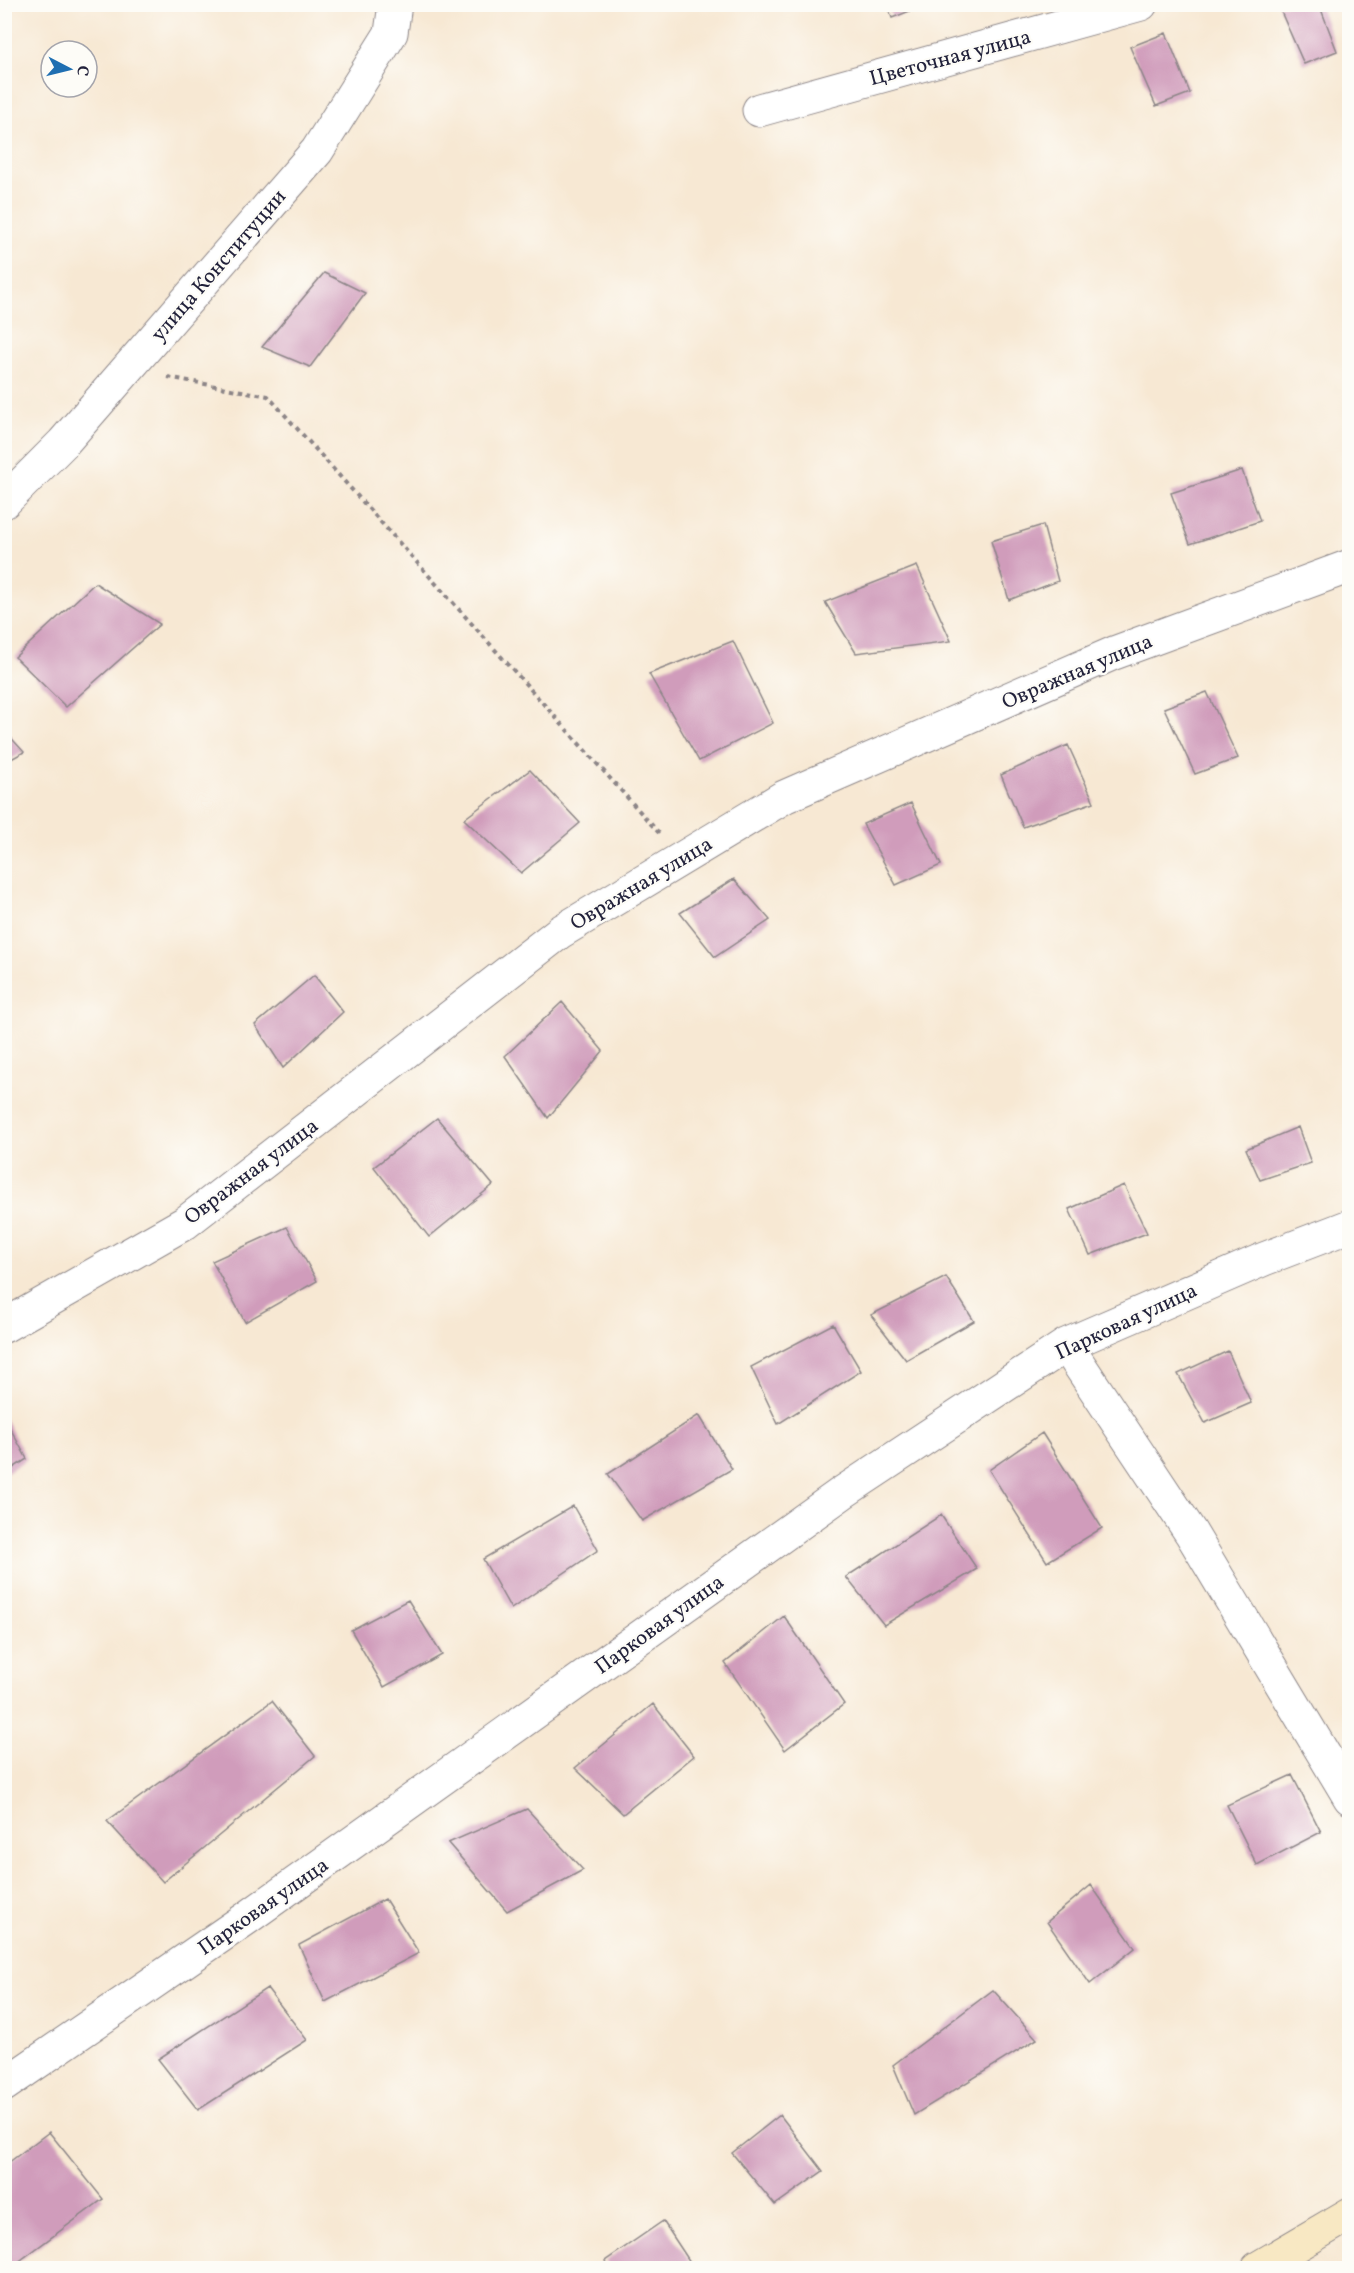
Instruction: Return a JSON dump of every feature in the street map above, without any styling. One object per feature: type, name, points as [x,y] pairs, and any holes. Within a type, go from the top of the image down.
[{"type":"main road","points":[[1258,2268],[1350,2214]]},
{"type":"street","name":"улица Конституции","points":[[4,502],[63,443],[317,151],[391,33],[395,4]]},
{"type":"street","name":"Цветочная улица","points":[[759,110],[1141,4]]},
{"type":"street","name":"Овражная улица","points":[[4,1326],[184,1223],[560,932],[784,796],[1114,653],[1350,566]]},
{"type":"street","name":"Парковая улица","points":[[4,2085],[247,1918],[842,1493],[1066,1345],[1264,1259],[1350,1226]]},
{"type":"street","points":[[1066,1345],[1191,1533],[1350,1798]]},
{"type":"path","points":[[128,369],[268,396],[682,858]]},
{"type":"building","points":[[887,4],[925,4],[925,5],[892,18]]},
{"type":"building","points":[[1319,4],[1337,51],[1304,64],[1278,5]]},
{"type":"building","points":[[1166,33],[1190,93],[1156,106],[1130,47]]},
{"type":"building","points":[[324,273],[365,293],[310,367],[262,347]]},
{"type":"building","points":[[1242,470],[1260,521],[1190,544],[1171,493]]},
{"type":"building","points":[[1043,525],[1058,581],[1009,600],[991,541]]},
{"type":"building","points":[[917,566],[951,641],[856,653],[825,602]]},
{"type":"building","points":[[95,583],[160,624],[66,707],[15,657]]},
{"type":"building","points":[[733,641],[773,723],[699,761],[649,674]]},
{"type":"building","points":[[1207,692],[1238,758],[1195,774],[1164,708]]},
{"type":"building","points":[[4,730],[24,752],[4,763]]},
{"type":"building","points":[[1068,745],[1094,802],[1023,827],[1001,775]]},
{"type":"building","points":[[530,770],[580,823],[521,873],[464,819]]},
{"type":"building","points":[[911,803],[941,865],[896,885],[863,824]]},
{"type":"building","points":[[734,879],[770,920],[715,957],[680,913]]},
{"type":"building","points":[[314,975],[343,1012],[283,1068],[255,1025]]},
{"type":"building","points":[[562,1002],[603,1051],[548,1118],[505,1056]]},
{"type":"building","points":[[437,1118],[493,1185],[429,1237],[374,1167]]},
{"type":"building","points":[[1298,1127],[1311,1163],[1260,1180],[1246,1149]]},
{"type":"building","points":[[1124,1185],[1147,1233],[1090,1255],[1069,1209]]},
{"type":"building","points":[[287,1227],[317,1281],[245,1322],[212,1261]]},
{"type":"building","points":[[946,1277],[974,1321],[906,1360],[871,1315]]},
{"type":"building","points":[[833,1324],[861,1371],[778,1424],[751,1367]]},
{"type":"building","points":[[1228,1351],[1251,1403],[1205,1423],[1178,1374]]},
{"type":"building","points":[[699,1415],[732,1469],[642,1521],[608,1474]]},
{"type":"building","points":[[4,1417],[27,1459],[4,1474]]},
{"type":"building","points":[[1042,1433],[1102,1528],[1047,1562],[989,1470]]},
{"type":"building","points":[[573,1506],[598,1550],[511,1609],[483,1559]]},
{"type":"building","points":[[941,1515],[977,1569],[884,1625],[846,1577]]},
{"type":"building","points":[[408,1600],[442,1655],[384,1687],[351,1630]]},
{"type":"building","points":[[784,1616],[844,1704],[785,1750],[725,1663]]},
{"type":"building","points":[[272,1701],[315,1756],[163,1882],[107,1821]]},
{"type":"building","points":[[653,1704],[694,1756],[623,1814],[575,1768]]},
{"type":"building","points":[[1292,1775],[1321,1832],[1257,1865],[1227,1805]]},
{"type":"building","points":[[527,1809],[583,1870],[507,1911],[448,1843]]},
{"type":"building","points":[[1091,1885],[1135,1948],[1090,1984],[1047,1922]]},
{"type":"building","points":[[385,1899],[419,1953],[325,2002],[299,1945]]},
{"type":"building","points":[[267,1988],[307,2040],[198,2110],[158,2059]]},
{"type":"building","points":[[993,1990],[1037,2039],[914,2115],[893,2065]]},
{"type":"building","points":[[780,2115],[823,2171],[775,2205],[732,2153]]},
{"type":"building","points":[[49,2132],[103,2199],[10,2268],[4,2268],[4,2166]]},
{"type":"building","points":[[663,2221],[694,2268],[610,2268],[605,2261]]}]
